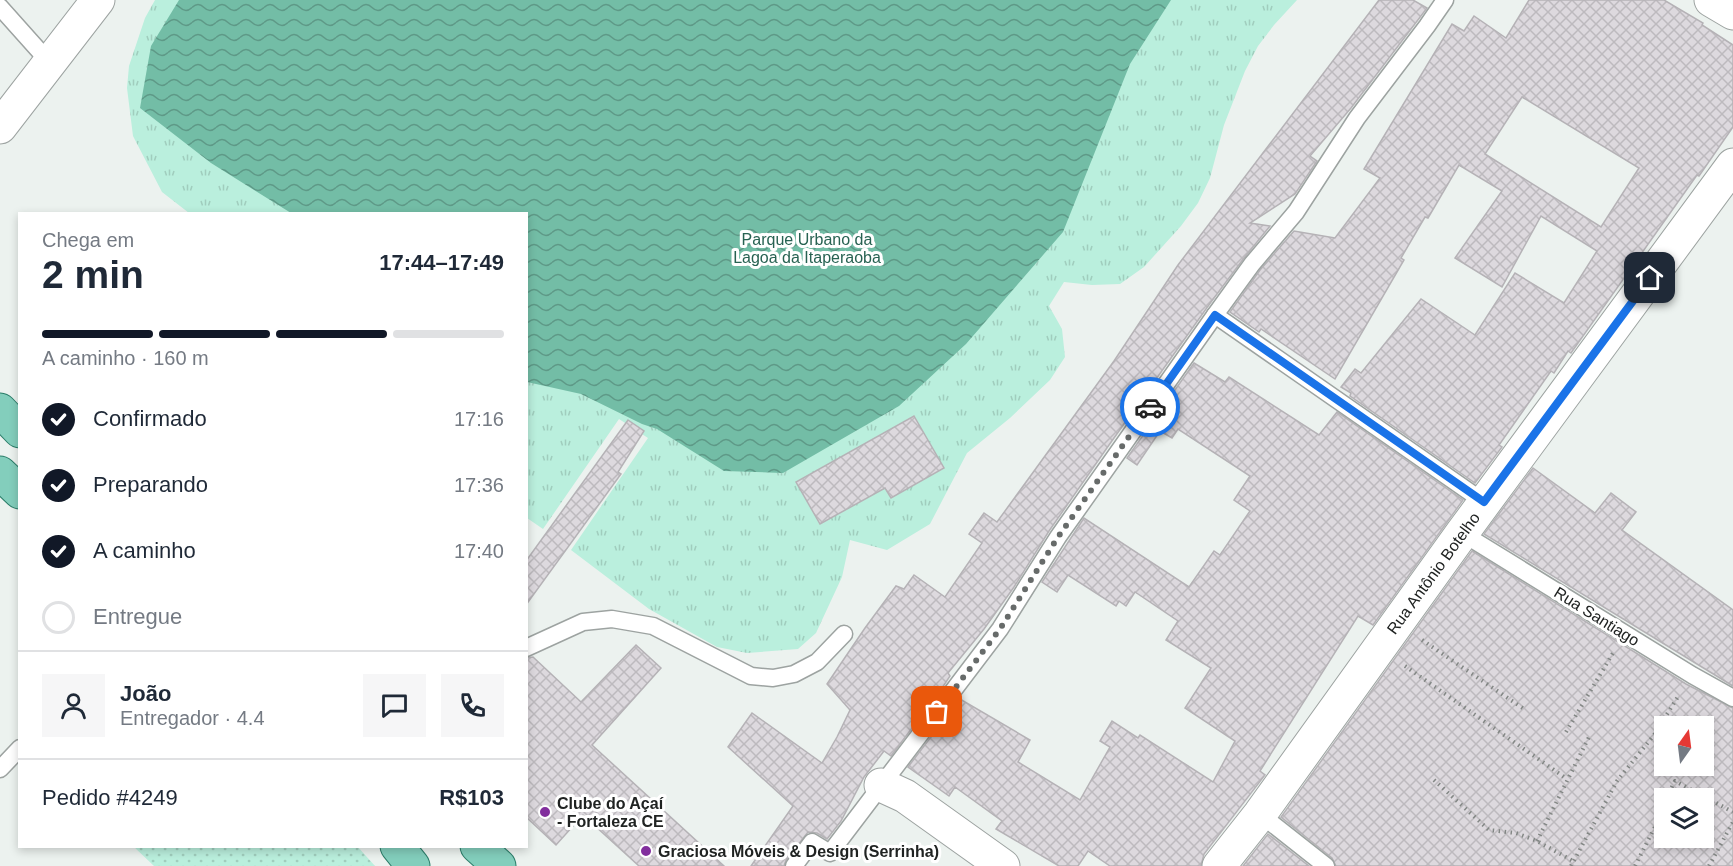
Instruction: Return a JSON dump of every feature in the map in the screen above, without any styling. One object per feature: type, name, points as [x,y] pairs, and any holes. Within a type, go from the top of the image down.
[{"type":"main road","points":[[0,410],[18,429]]},
{"type":"main road","points":[[0,473],[18,490]]},
{"type":"main road","points":[[399,848],[413,866]]},
{"type":"main road","points":[[479,848],[499,866]]},
{"type":"street","points":[[0,127],[98,0]]},
{"type":"street","points":[[1711,0],[1733,13]]},
{"type":"street","name":"Rua Antônio Botelho","points":[[1219,866],[1733,165]]},
{"type":"street","points":[[881,785],[905,796],[1003,866]]},
{"type":"lane","points":[[794,866],[812,842],[830,853],[1000,629],[1058,537],[1215,315],[1252,264],[1296,212],[1357,118],[1445,0]]},
{"type":"lane","points":[[0,7],[50,63]]},
{"type":"lane","points":[[1215,315],[1484,502]]},
{"type":"lane","name":"Rua Santiago","points":[[1462,533],[1733,698]]},
{"type":"lane","points":[[528,647],[584,622],[612,619],[653,626],[751,676],[773,678],[794,674],[817,662],[844,634]]},
{"type":"lane","points":[[0,769],[18,750]]},
{"type":"lane","points":[[1260,813],[1326,866]]},
{"type":"path","points":[[1566,732],[1625,634]]},
{"type":"path","points":[[1388,635],[1524,709]]},
{"type":"path","points":[[1388,635],[1567,778]]},
{"type":"path","points":[[1571,866],[1617,781],[1654,735],[1692,675]]},
{"type":"path","points":[[1537,841],[1590,735]]},
{"type":"path","points":[[1434,780],[1489,830],[1516,833],[1537,841],[1574,861]]},
{"type":"path","points":[[1672,788],[1675,781],[1688,788]]},
{"type":"path","points":[[1714,802],[1733,812]]},
{"type":"path","points":[[1709,866],[1733,822]]},
{"type":"path","points":[[1635,866],[1654,829]]},
{"type":"green space","name":"Parque Urbano da Lagoa da Itaperaoba","points":[[155,0],[1297,0],[1258,46],[1245,71],[1224,125],[1210,178],[1198,203],[1181,226],[1144,267],[1120,284],[1092,285],[1064,282],[1049,306],[1062,329],[1065,357],[1050,380],[1010,418],[967,453],[930,524],[887,550],[850,540],[842,577],[816,633],[798,649],[747,653],[717,647],[649,609],[571,550],[648,438],[619,419],[543,529],[528,519],[528,212],[188,212],[162,192],[133,136],[127,88],[129,66],[145,18]]},
{"type":"green space","points":[[135,848],[359,848],[375,866],[154,866]]},
{"type":"water","name":"Parque Urbano da Lagoa da Itaperaoba","points":[[179,0],[1171,0],[1130,64],[1063,232],[966,344],[899,406],[783,473],[724,471],[657,429],[581,394],[528,382],[528,212],[289,212],[211,163],[140,108],[151,46]]},
{"type":"building","points":[[1379,0],[1413,0],[1427,8],[1351,108],[1310,156],[1317,161],[1295,194],[1250,223],[1270,226],[1211,302],[1109,445],[1049,531],[1014,587],[948,673],[950,676],[942,688],[891,756],[884,751],[864,777],[841,821],[827,839],[817,833],[808,832],[786,860],[784,866],[751,866],[793,806],[728,747],[752,713],[822,763],[850,710],[827,684],[865,628],[896,586],[904,589],[914,575],[945,597],[982,543],[969,534],[984,513],[997,522],[1114,361],[1178,265]]},
{"type":"building","points":[[1529,0],[1664,0],[1703,23],[1702,25],[1733,45],[1733,127],[1571,353],[1568,351],[1554,373],[1551,371],[1499,445],[1502,447],[1475,483],[1350,396],[1351,393],[1341,387],[1355,369],[1361,373],[1421,299],[1475,335],[1515,273],[1564,303],[1597,251],[1541,216],[1502,287],[1455,258],[1502,191],[1459,165],[1401,258],[1404,260],[1335,379],[1261,329],[1259,332],[1230,312],[1260,270],[1294,231],[1335,238],[1380,178],[1364,169],[1452,24],[1464,31],[1474,16],[1506,38]],"holes":[[[1522,97],[1639,168],[1601,227],[1485,154]]]},
{"type":"building","points":[[1194,363],[1225,382],[1229,377],[1319,435],[1337,412],[1463,500],[1373,625],[1358,616],[1260,771],[1265,775],[1204,854],[1201,866],[1110,866],[1088,851],[1078,866],[1059,866],[996,829],[1002,821],[955,787],[949,796],[908,767],[960,699],[1030,740],[1018,762],[1080,800],[1110,747],[1100,741],[1112,721],[1138,738],[1140,735],[1213,782],[1235,741],[1185,708],[1211,668],[1166,640],[1178,621],[1135,592],[1126,606],[1119,601],[1116,606],[1068,575],[1057,592],[1042,582],[1084,518],[1189,587],[1214,551],[1220,555],[1250,511],[1234,500],[1250,476],[1178,429],[1172,438],[1160,431],[1137,465],[1127,458]]},
{"type":"building","points":[[914,416],[944,468],[891,498],[885,488],[820,524],[796,482]]},
{"type":"building","points":[[628,420],[644,431],[618,472],[621,474],[528,602],[528,558]]},
{"type":"building","points":[[1533,468],[1595,513],[1611,493],[1636,512],[1622,530],[1733,610],[1733,686],[1484,534]]},
{"type":"building","points":[[1472,551],[1686,684],[1733,708],[1733,866],[1336,866],[1332,858],[1281,817]]},
{"type":"building","points":[[636,645],[661,668],[592,745],[724,866],[639,866],[583,815],[556,845],[528,819],[528,658],[533,657],[581,702]]},
{"type":"building","points":[[1268,834],[1309,866],[1243,866]]},
{"type":"way so far","points":[[937,712],[1000,629],[1058,537],[1150,407]]},
{"type":"place","name":"Clube do Açaí - Fortaleza CE","points":[[545,812]]},
{"type":"place","name":"Graciosa Móveis & Design (Serrinha)","points":[[646,851]]},
{"type":"route","points":[[1150,407],[1215,315],[1484,502],[1650,278]]}]
